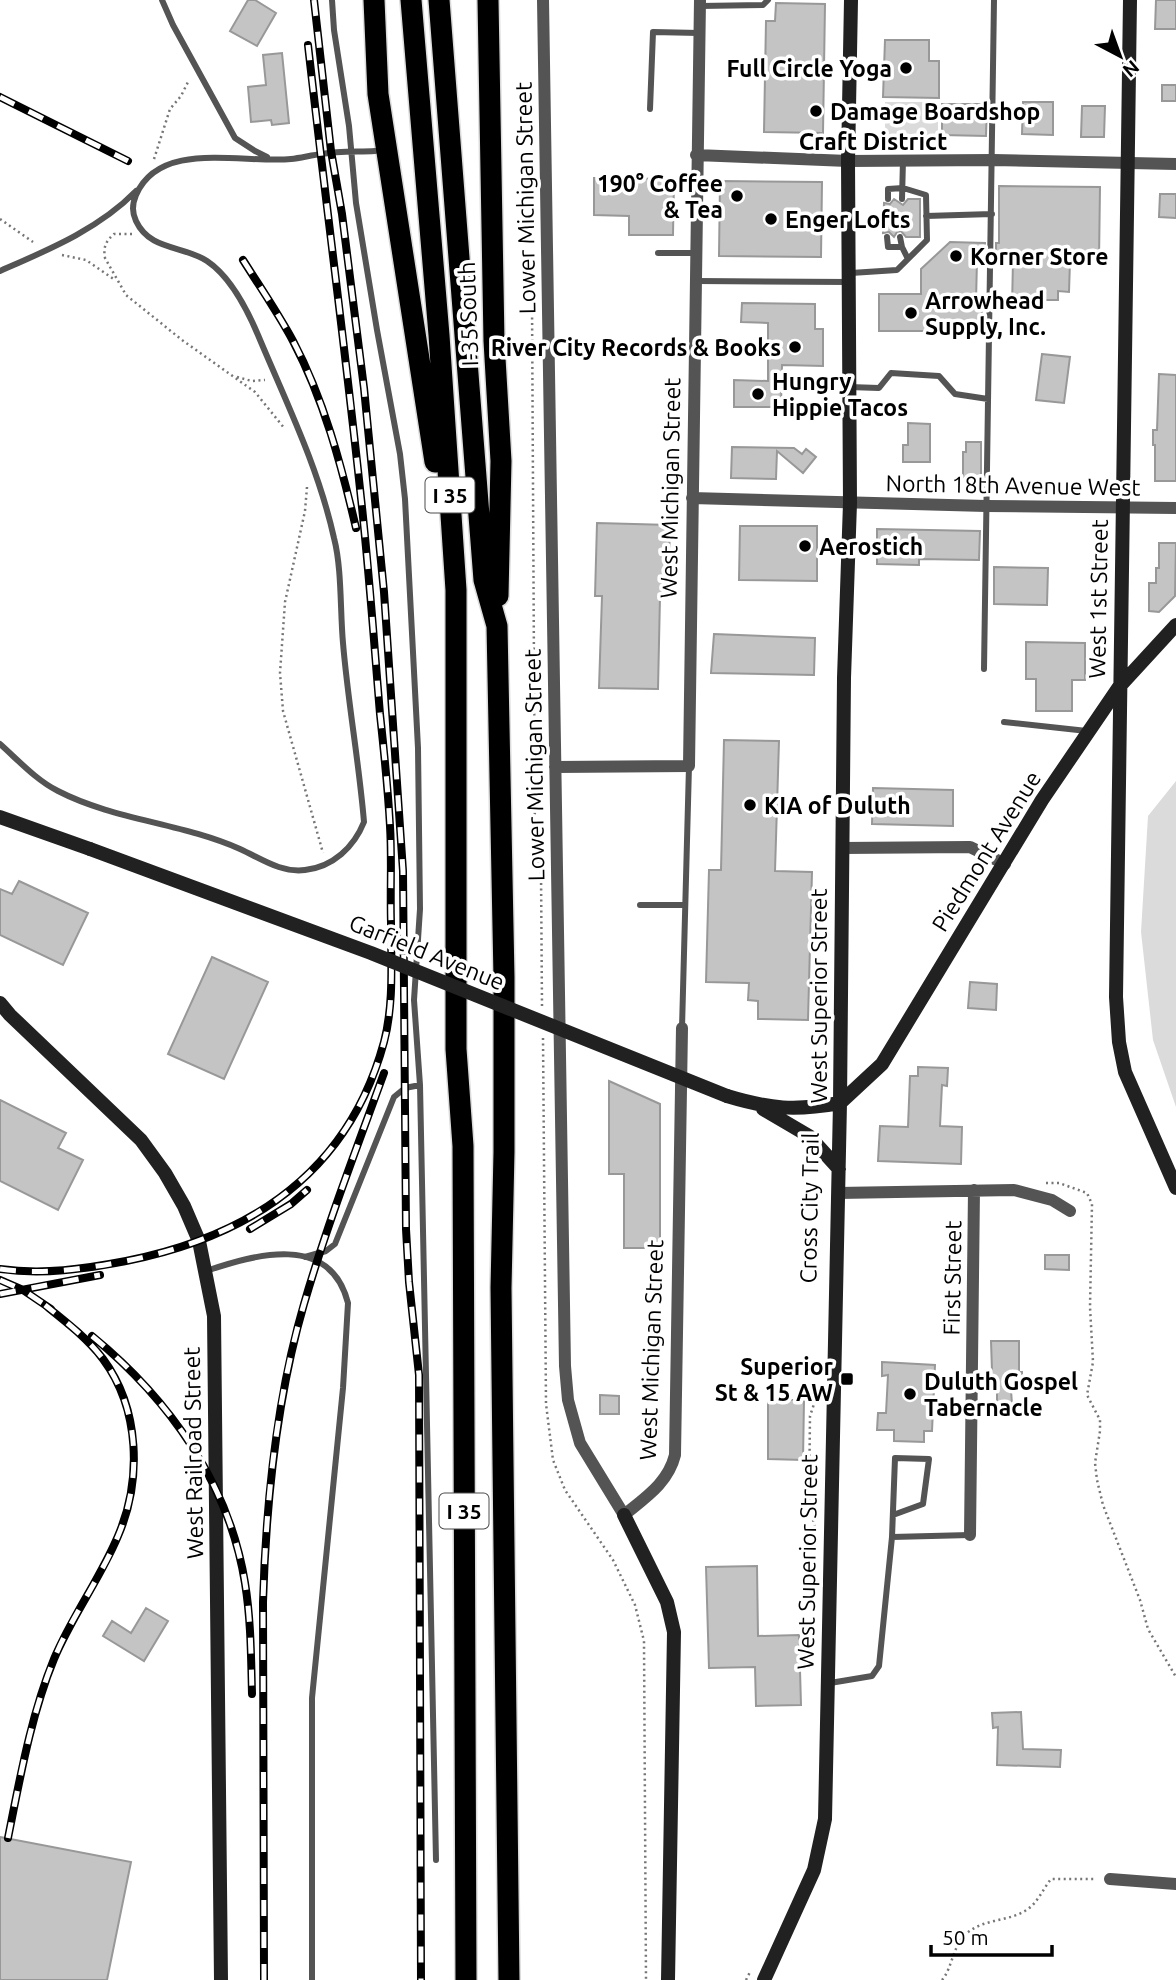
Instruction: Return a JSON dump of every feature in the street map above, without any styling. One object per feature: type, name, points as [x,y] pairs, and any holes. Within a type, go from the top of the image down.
[{"type":"highway","points":[[374,0],[378,94],[456,590]]},
{"type":"highway","name":"I 35","points":[[411,0],[439,335],[456,590],[456,1049],[463,1146],[466,1980]]},
{"type":"highway","name":"I 35","points":[[439,0],[484,580],[497,626],[504,989],[501,1288],[509,1980]]},
{"type":"highway","points":[[476,0],[489,71]]},
{"type":"highway","name":"I-35 South","points":[[488,0],[494,341],[501,461],[497,626]]},
{"type":"street","name":"Lower Michigan Street","points":[[543,0],[563,1332],[568,1400],[580,1443],[624,1516]]},
{"type":"street","name":"West 1st Street","points":[[1130,0],[1116,997],[1119,1042],[1125,1072],[1176,1188]]},
{"type":"street","name":"West Superior Street","points":[[764,1980],[814,1870],[825,1819],[839,1169],[844,678],[850,503],[849,1]]},
{"type":"street","name":"West Michigan Street","points":[[689,766],[700,3]]},
{"type":"street","points":[[696,155],[848,161],[993,160],[1176,164]]},
{"type":"street","name":"North 18th Avenue West","points":[[692,498],[1176,508]]},
{"type":"street","name":"Piedmont Avenue","points":[[840,1103],[882,1064],[1042,800],[1119,688],[1176,625]]},
{"type":"street","points":[[555,767],[689,766]]},
{"type":"street","name":"Garfield Avenue","points":[[0,817],[371,953],[727,1096],[782,1109],[840,1103]]},
{"type":"street","points":[[842,848],[970,847],[1004,864]]},
{"type":"street","name":"West Railroad Street","points":[[0,1003],[141,1140],[184,1206],[199,1241],[206,1271],[214,1316],[221,1980]]},
{"type":"street","name":"West Michigan Street","points":[[624,1516],[662,1483],[671,1470],[675,1455],[682,1028]]},
{"type":"street","points":[[756,1105],[809,1136],[839,1169]]},
{"type":"street","name":"First Street","points":[[970,1535],[974,1190]]},
{"type":"street","points":[[838,1193],[1014,1190],[1036,1194],[1070,1211]]},
{"type":"street","points":[[624,1516],[667,1602],[674,1632],[668,1980]]},
{"type":"street","points":[[1110,1879],[1176,1884]]},
{"type":"lane","points":[[162,0],[235,138],[272,159]]},
{"type":"lane","points":[[332,0],[356,202],[400,454],[405,499],[418,748],[420,909],[414,999],[420,1085],[436,1860]]},
{"type":"lane","points":[[700,3],[763,5],[768,0]]},
{"type":"lane","points":[[984,669],[994,0]]},
{"type":"lane","points":[[650,109],[653,33],[699,33]]},
{"type":"lane","points":[[0,744],[50,786],[86,802],[224,843],[278,868],[302,870],[326,864],[340,856],[359,835],[364,822],[343,645],[335,540],[309,450],[250,316],[228,280],[206,261],[146,236],[134,214],[133,205],[151,173],[174,163],[208,158],[290,159],[320,154],[375,151]]},
{"type":"lane","points":[[902,199],[903,160]]},
{"type":"lane","points":[[0,271],[95,225],[120,208],[142,186]]},
{"type":"lane","points":[[695,281],[849,278],[897,270],[927,240],[926,195],[903,188],[888,190],[888,199]]},
{"type":"lane","points":[[926,216],[992,214]]},
{"type":"lane","points":[[887,237],[888,247],[902,247]]},
{"type":"lane","points":[[901,237],[908,259]]},
{"type":"lane","points":[[658,253],[695,253]]},
{"type":"lane","points":[[849,387],[879,388],[891,373],[939,376],[956,394],[988,399]]},
{"type":"lane","points":[[1004,722],[1089,731]]},
{"type":"lane","points":[[682,1028],[689,766]]},
{"type":"lane","points":[[640,905],[685,905]]},
{"type":"lane","points":[[206,1271],[267,1254],[305,1257],[326,1251],[335,1244],[394,1097],[405,1088],[420,1085]]},
{"type":"lane","points":[[305,1257],[334,1275],[346,1293],[348,1303],[343,1388],[312,1698],[312,1980]]},
{"type":"lane","points":[[828,1684],[872,1676],[878,1665],[892,1536],[895,1458],[929,1459],[923,1504],[893,1515]]},
{"type":"lane","points":[[892,1536],[970,1535]]},
{"type":"path","points":[[151,173],[164,123],[170,109],[189,83],[191,69],[188,52]]},
{"type":"path","points":[[0,219],[45,250],[86,260],[118,281]]},
{"type":"path","points":[[146,236],[114,234],[107,240],[105,258],[126,295],[255,392],[292,439]]},
{"type":"path","points":[[233,377],[252,381],[270,380],[267,357]]},
{"type":"path","points":[[307,484],[305,511],[285,602],[280,673],[283,711],[326,864]]},
{"type":"path","points":[[1036,1194],[1041,1184],[1059,1183],[1087,1193],[1092,1204],[1090,1307],[1093,1362],[1087,1395],[1100,1420],[1095,1463],[1097,1479],[1103,1506],[1140,1600],[1148,1629],[1176,1677]]},
{"type":"path","points":[[815,1539],[815,1526],[808,1505],[810,1416],[820,1387]]},
{"type":"path","points":[[942,1980],[953,1953],[965,1934],[992,1920],[1016,1915],[1028,1909],[1051,1879],[1110,1879]]},
{"type":"path","points":[[746,1980],[751,1969]]},
{"type":"shaded area","points":[[885,102],[938,102],[938,140],[885,140]]},
{"type":"shaded area","points":[[1176,781],[1176,1107],[1153,1040],[1141,932],[1148,816]]},
{"type":"building","points":[[248,0],[255,0],[276,13],[257,46],[230,31]]},
{"type":"building","points":[[1156,0],[1176,0],[1176,29],[1155,29]]},
{"type":"building","points":[[776,3],[825,4],[823,133],[764,132],[766,21],[775,21]]},
{"type":"building","points":[[885,40],[929,40],[929,61],[939,61],[939,98],[883,97]]},
{"type":"building","points":[[282,53],[289,123],[272,125],[271,120],[251,122],[248,87],[266,85],[263,55]]},
{"type":"building","points":[[1162,85],[1176,85],[1176,101],[1162,101]]},
{"type":"building","points":[[1023,102],[1053,102],[1053,135],[1022,134]]},
{"type":"building","points":[[942,104],[987,104],[986,136],[942,135]]},
{"type":"building","points":[[1082,106],[1105,106],[1104,137],[1081,137]]},
{"type":"building","points":[[594,178],[674,179],[673,235],[629,235],[629,216],[594,215]]},
{"type":"building","name":"Enger Lofts","points":[[720,181],[822,182],[821,257],[719,256]]},
{"type":"building","points":[[999,186],[1100,187],[1099,261],[1070,261],[1069,292],[1058,291],[1058,300],[1045,300],[1045,308],[1012,308],[1013,260],[996,260],[996,243],[999,243]]},
{"type":"building","points":[[1160,194],[1176,194],[1176,218],[1159,217]]},
{"type":"building","points":[[894,199],[903,205],[908,199],[920,199],[920,237],[906,237],[901,231],[894,237],[889,232],[883,233],[884,203],[890,204]]},
{"type":"building","points":[[950,242],[985,243],[984,260],[977,260],[976,302],[982,302],[982,325],[943,324],[943,331],[879,331],[879,294],[921,294],[921,269]]},
{"type":"building","points":[[742,303],[815,304],[815,329],[823,329],[823,366],[782,365],[781,407],[734,407],[734,380],[768,381],[768,323],[741,322]]},
{"type":"building","points":[[1042,354],[1070,357],[1064,403],[1036,400]]},
{"type":"building","points":[[1159,374],[1176,375],[1176,481],[1155,481],[1153,430],[1157,430]]},
{"type":"building","points":[[908,423],[930,424],[930,462],[903,462],[903,445],[908,445]]},
{"type":"building","points":[[966,442],[981,442],[981,477],[963,477],[963,452],[966,452]]},
{"type":"building","points":[[732,447],[794,448],[802,454],[806,449],[816,457],[803,473],[777,451],[776,479],[731,478]]},
{"type":"building","points":[[597,523],[670,525],[668,598],[660,597],[658,689],[599,688],[602,596],[595,596]]},
{"type":"building","points":[[740,526],[817,526],[817,581],[739,580]]},
{"type":"building","points":[[877,529],[980,531],[979,560],[919,559],[919,565],[877,564]]},
{"type":"building","points":[[1159,543],[1176,543],[1175,596],[1159,612],[1149,611],[1149,583],[1156,583]]},
{"type":"building","points":[[994,567],[1048,568],[1047,605],[994,604]]},
{"type":"building","points":[[714,634],[815,638],[814,675],[711,673]]},
{"type":"building","points":[[1026,642],[1085,643],[1085,680],[1072,680],[1072,711],[1036,711],[1036,679],[1026,679]]},
{"type":"building","points":[[724,740],[779,741],[775,871],[812,872],[808,1020],[758,1019],[758,1001],[748,1000],[749,983],[706,982],[709,870],[721,870]]},
{"type":"building","points":[[873,788],[953,790],[953,826],[872,824]]},
{"type":"building","points":[[19,881],[88,913],[63,965],[0,935],[0,889],[12,894]]},
{"type":"building","points":[[212,957],[268,982],[224,1079],[168,1054]]},
{"type":"building","points":[[970,982],[997,984],[996,1010],[968,1008]]},
{"type":"building","points":[[918,1067],[948,1068],[947,1086],[942,1085],[940,1126],[962,1127],[961,1164],[878,1161],[880,1126],[908,1127],[910,1076],[918,1076]]},
{"type":"building","points":[[609,1081],[660,1104],[660,1248],[624,1248],[624,1174],[609,1174]]},
{"type":"building","points":[[0,1100],[66,1133],[58,1148],[83,1160],[58,1210],[0,1181]]},
{"type":"building","points":[[1045,1255],[1069,1255],[1069,1270],[1045,1269]]},
{"type":"building","points":[[991,1341],[1019,1341],[1022,1390],[1011,1390],[1012,1404],[997,1405],[997,1389],[987,1389],[988,1371],[992,1371]]},
{"type":"building","name":"Duluth Gospel Tabernacle","points":[[882,1362],[935,1365],[932,1431],[924,1431],[924,1442],[894,1441],[894,1430],[877,1430],[878,1413],[886,1413],[888,1375],[882,1376]]},
{"type":"building","points":[[600,1395],[619,1396],[619,1414],[600,1414]]},
{"type":"building","points":[[768,1400],[804,1400],[803,1460],[768,1459]]},
{"type":"building","points":[[757,1566],[758,1636],[799,1635],[801,1705],[756,1706],[755,1667],[709,1668],[706,1567]]},
{"type":"building","points":[[146,1608],[168,1621],[144,1661],[103,1636],[112,1621],[131,1633]]},
{"type":"building","points":[[1021,1712],[1023,1749],[1061,1750],[1060,1767],[997,1765],[998,1727],[993,1728],[992,1713]]},
{"type":"building","points":[[0,1837],[131,1862],[107,1980],[0,1980]]},
{"type":"railway","points":[[314,0],[331,151],[342,214],[364,388],[384,592],[403,871],[406,1229],[419,1375],[421,1980]]},
{"type":"railway","points":[[0,1269],[63,1270],[126,1261],[172,1250],[215,1234],[254,1215],[289,1190],[320,1161],[347,1127],[368,1087],[384,1042],[391,983],[391,850],[388,798],[361,498],[308,45]]},
{"type":"railway","points":[[0,97],[128,161]]},
{"type":"railway","points":[[243,260],[287,331],[314,386],[338,456],[356,528]]},
{"type":"railway","points":[[264,1980],[263,1602],[274,1452],[286,1377],[304,1304],[332,1216],[384,1073]]},
{"type":"railway","points":[[250,1229],[291,1204],[307,1190]]},
{"type":"railway","points":[[0,1294],[100,1275]]},
{"type":"railway","points":[[0,1280],[23,1290],[51,1309]]},
{"type":"railway","points":[[8,1838],[27,1747],[46,1680],[61,1643],[118,1536],[126,1514],[134,1469],[130,1422],[115,1379],[90,1344],[45,1305]]},
{"type":"railway","points":[[92,1336],[146,1387],[170,1415],[210,1478],[225,1511],[237,1546],[245,1583],[250,1625],[252,1694]]},
{"type":"place","name":"Full Circle Yoga","points":[[906,68]]},
{"type":"place","name":"Damage Boardshop","points":[[816,111]]},
{"type":"place","name":"190° Coffee & Tea","points":[[737,196]]},
{"type":"place","name":"Enger Lofts","points":[[771,219]]},
{"type":"place","name":"Korner Store","points":[[956,256]]},
{"type":"place","name":"Arrowhead Supply, Inc.","points":[[911,313]]},
{"type":"place","name":"River City Records & Books","points":[[795,347]]},
{"type":"place","name":"Hungry Hippie Tacos","points":[[758,394]]},
{"type":"place","name":"Aerostich","points":[[805,546]]},
{"type":"place","name":"KIA of Duluth","points":[[750,805]]},
{"type":"place","name":"Superior St & 15 AW","points":[[847,1379]]},
{"type":"place","name":"Duluth Gospel Tabernacle","points":[[910,1394]]},
{"type":"district","name":"Craft District","points":[[873,141]]}]
